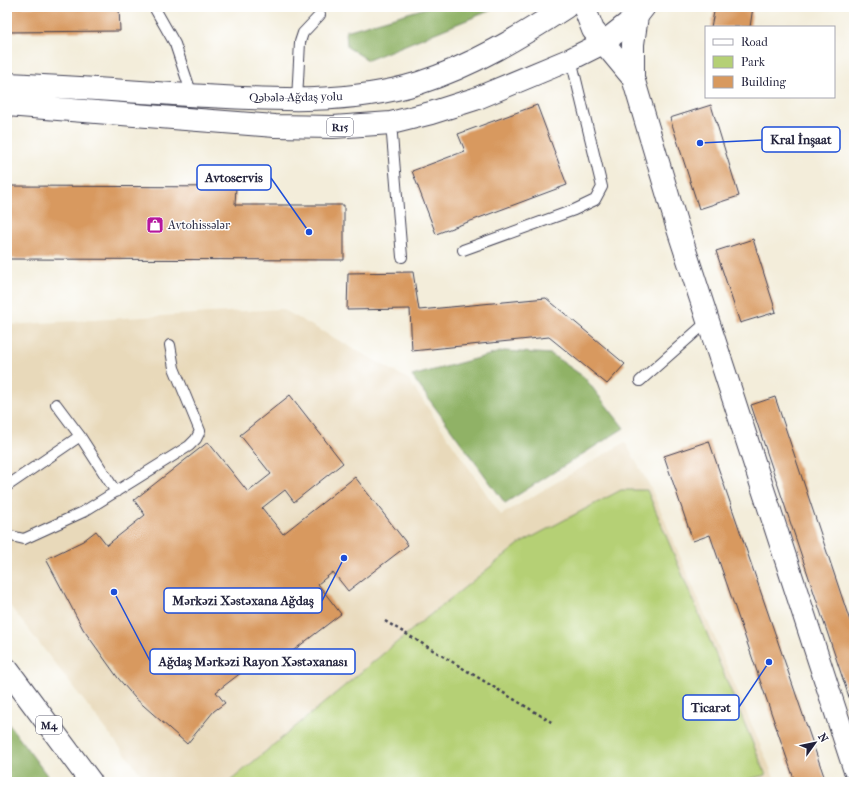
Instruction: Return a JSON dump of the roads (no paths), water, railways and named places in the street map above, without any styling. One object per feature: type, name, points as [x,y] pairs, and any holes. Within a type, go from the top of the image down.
[{"type":"main road","name":"Qəbələ-Ağdaş yolu","points":[[7,84],[297,100],[332,99],[382,92],[419,83],[465,65],[515,40],[566,7]]},
{"type":"main road","points":[[584,7],[593,30],[633,78]]},
{"type":"main road","points":[[639,10],[633,44],[633,78],[677,226],[854,768]]},
{"type":"main road","name":"R15","points":[[7,105],[275,126],[333,128],[391,123],[475,99],[571,59],[603,43],[639,10]]},
{"type":"main road","name":"M4","points":[[7,669],[91,782]]},
{"type":"lane","points":[[154,7],[175,44],[192,95]]},
{"type":"lane","points":[[297,100],[300,42],[303,33],[320,15]]},
{"type":"lane","points":[[464,250],[574,210],[595,200],[602,187],[571,59]]},
{"type":"lane","points":[[391,123],[402,257]]},
{"type":"lane","points":[[640,381],[708,322]]},
{"type":"lane","points":[[7,536],[24,539],[83,512],[189,446],[196,439],[200,431],[174,368],[170,345]]},
{"type":"lane","points":[[56,404],[80,436],[116,492]]},
{"type":"lane","points":[[7,486],[80,436]]},
{"type":"place","name":"Kral İnşaat","points":[[700,143]]},
{"type":"place","name":"Avtohissələr","points":[[155,225]]},
{"type":"place","name":"Avtoservis","points":[[309,232]]},
{"type":"place","name":"Mərkəzi Xəstəxana Ağdaş","points":[[344,558]]},
{"type":"place","name":"Ağdaş Mərkəzi Rayon Xəstəxanası","points":[[114,592]]},
{"type":"place","name":"Ticarət","points":[[769,662]]}]
